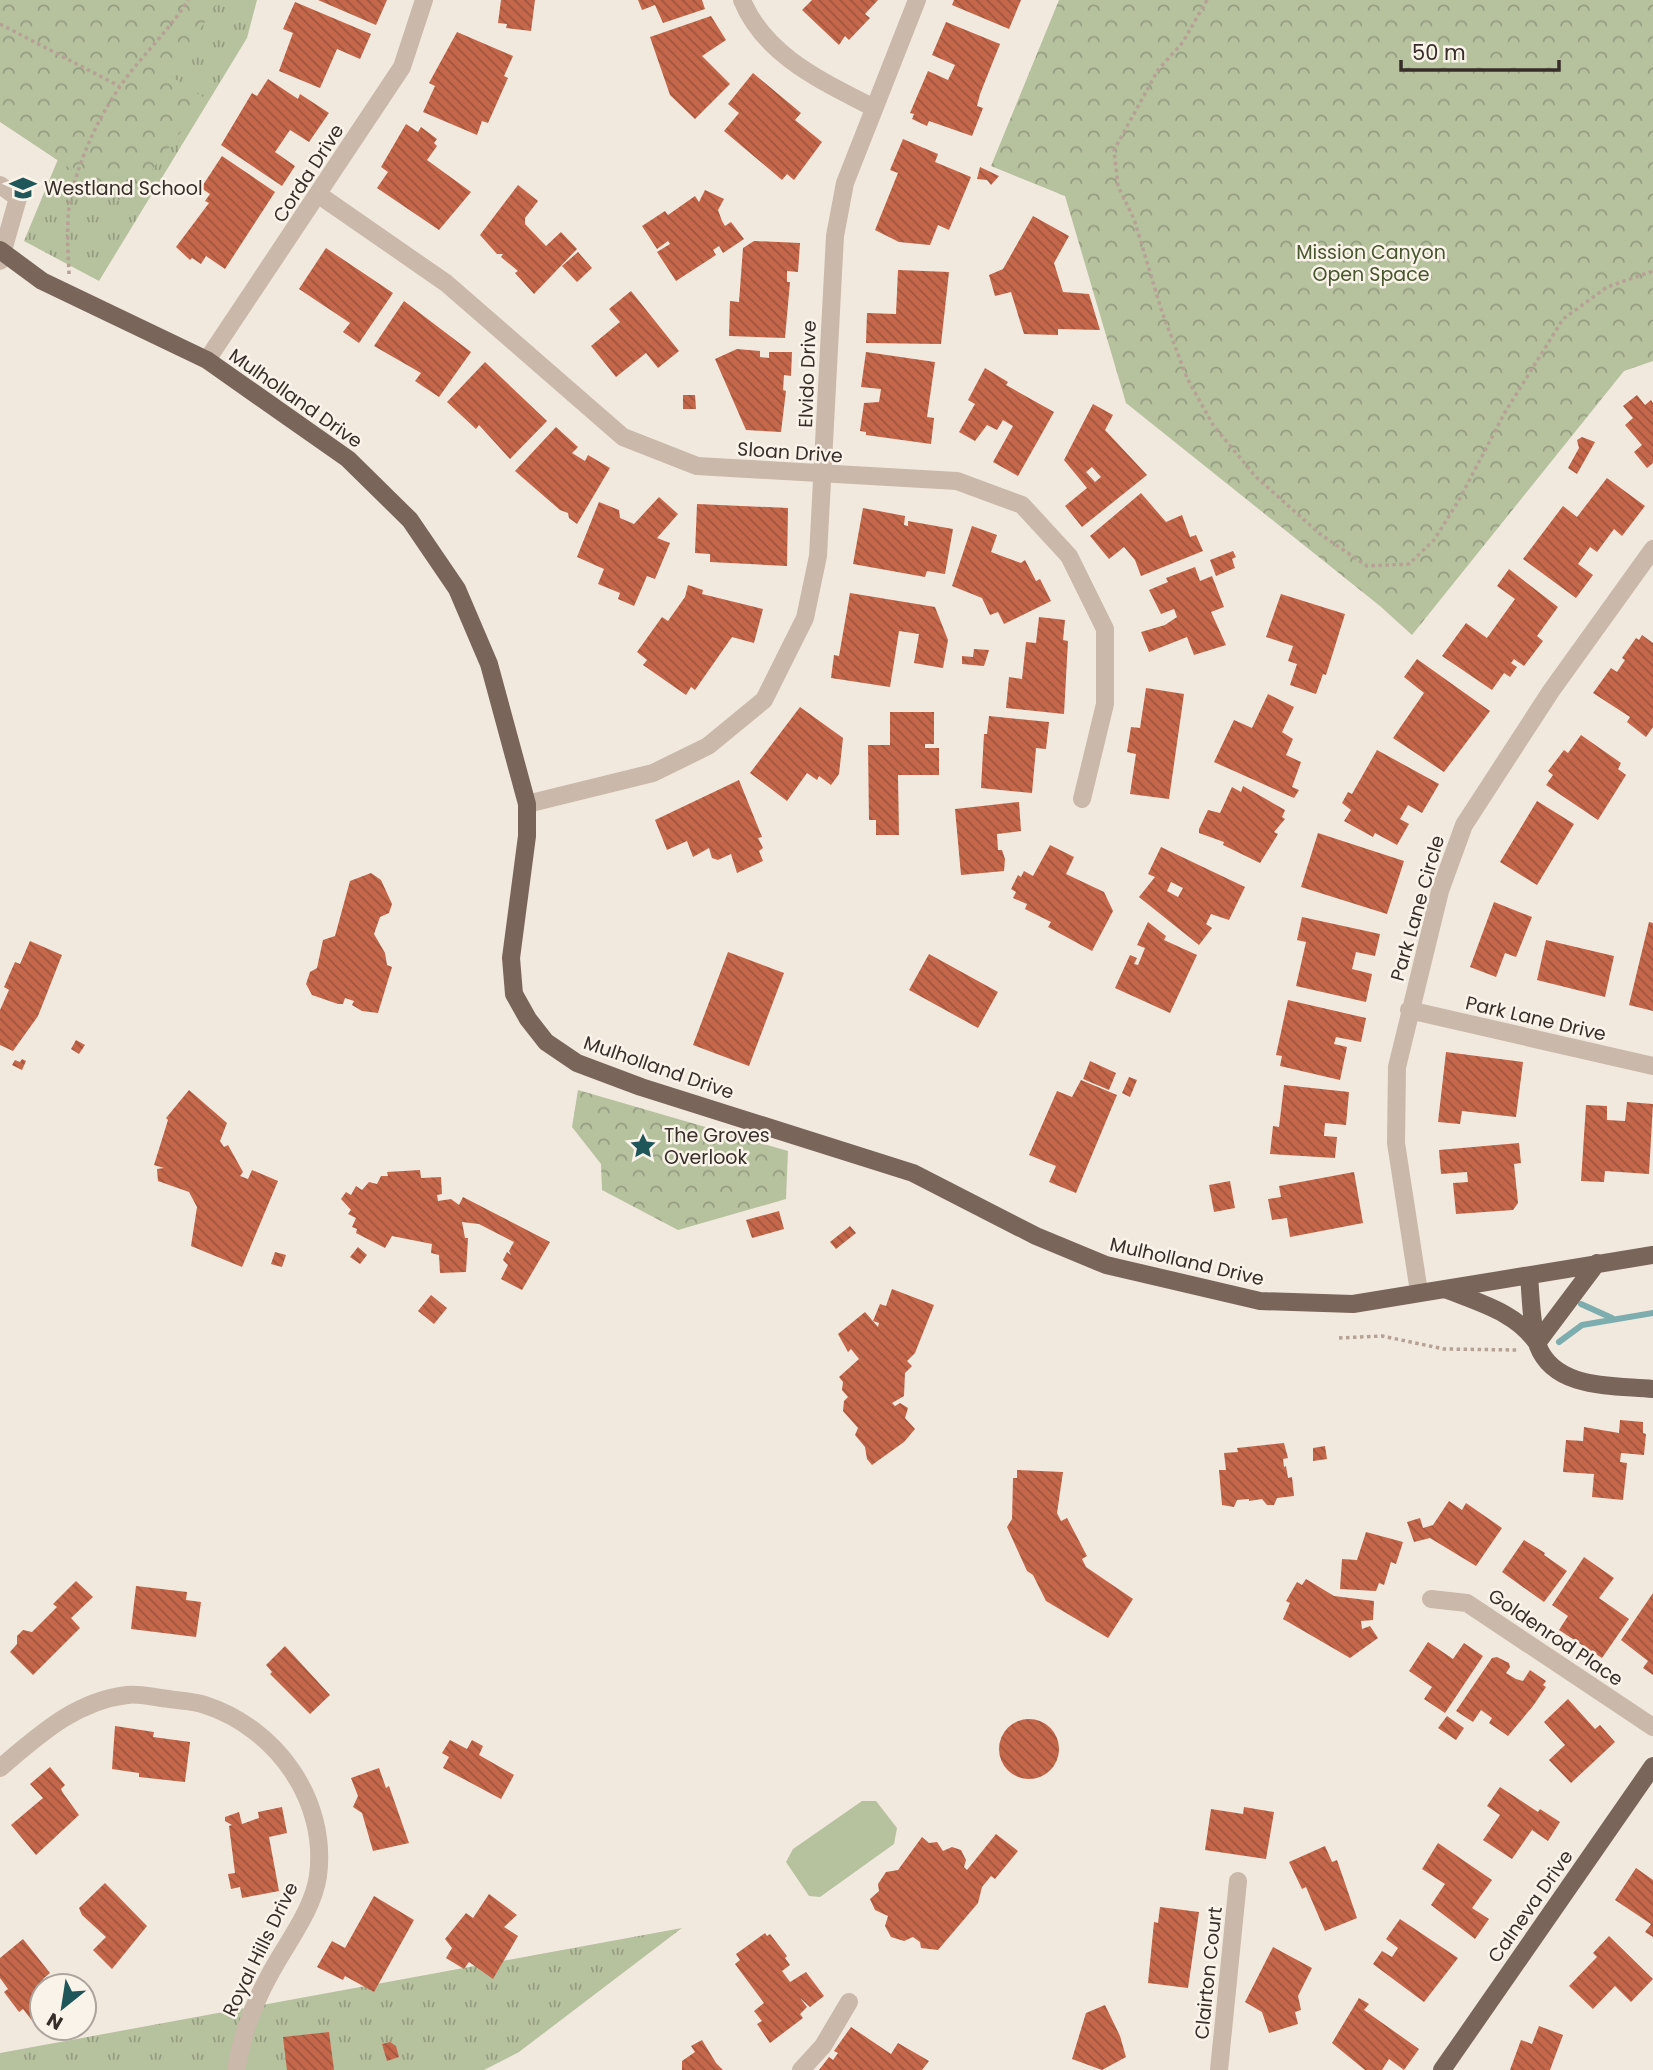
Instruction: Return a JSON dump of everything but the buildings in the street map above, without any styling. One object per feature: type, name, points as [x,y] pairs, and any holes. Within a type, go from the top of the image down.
[{"type":"main road","name":"Mulholland Drive","points":[[1,254],[42,281],[207,360],[348,459],[410,520],[457,589],[489,664],[527,804],[527,836],[511,958],[514,994],[528,1020],[546,1042],[577,1063],[641,1087],[913,1173],[1036,1236],[1106,1265],[1260,1301],[1353,1304],[1653,1255]]},
{"type":"main road","points":[[1538,1346],[1547,1326],[1597,1264]]},
{"type":"main road","points":[[1529,1276],[1538,1346]]},
{"type":"main road","points":[[1445,1289],[1514,1319],[1529,1331],[1554,1369],[1574,1380],[1653,1389]]},
{"type":"main road","name":"Calneva Drive","points":[[1442,2070],[1653,1766]]},
{"type":"street","name":"Corda Drive","points":[[207,360],[402,67],[424,0]]},
{"type":"street","points":[[742,0],[750,19],[796,67],[872,107]]},
{"type":"street","name":"Elvido Drive","points":[[527,804],[653,773],[708,746],[764,700],[805,618],[818,556],[834,243],[845,183],[872,107],[917,0]]},
{"type":"street","points":[[0,185],[18,198],[1,254]]},
{"type":"street","name":"Sloan Drive","points":[[319,195],[446,283],[624,437],[697,466],[824,476],[957,481],[1022,505],[1069,556],[1105,629],[1105,704],[1082,799]]},
{"type":"street","name":"Park Lane Circle","points":[[1419,1292],[1395,1143],[1397,1067],[1440,891],[1464,825],[1559,681],[1653,549]]},
{"type":"street","name":"Park Lane Drive","points":[[1409,1010],[1653,1066]]},
{"type":"street","name":"Goldenrod Place","points":[[1431,1599],[1467,1603],[1653,1727]]},
{"type":"street","name":"Royal Hills Drive","points":[[0,1768],[64,1716],[128,1694],[204,1704],[239,1719],[271,1742],[308,1795],[318,1837],[318,1875],[292,1936],[244,2028],[236,2070]]},
{"type":"street","name":"Clairton Court","points":[[1218,2070],[1238,1881]]},
{"type":"street","points":[[801,2070],[823,2046],[849,2003]]},
{"type":"path","points":[[70,295],[68,241],[72,189],[95,130],[120,87],[173,24],[188,0]]},
{"type":"path","points":[[1207,0],[1183,42],[1158,71],[1114,150],[1118,186],[1134,219],[1187,379],[1213,425],[1256,477],[1320,534],[1367,566],[1409,564],[1434,540],[1460,500],[1504,414],[1563,319],[1607,287],[1653,271]]},
{"type":"path","points":[[0,24],[120,87]]},
{"type":"path","points":[[1339,1338],[1382,1336],[1466,1351],[1538,1346]]},
{"type":"green space","points":[[0,0],[257,0],[247,38],[99,281],[24,241],[61,152]]},
{"type":"green space","points":[[0,0],[220,0],[169,75],[206,99],[125,205],[0,122]]},
{"type":"green space","name":"Mission Canyon Open Space","points":[[1059,0],[1653,0],[1653,361],[1624,371],[1412,635],[1380,606],[1126,403],[1065,196],[991,166]]},
{"type":"green space","points":[[578,1090],[788,1151],[786,1199],[678,1230],[602,1190],[601,1164],[572,1127]]},
{"type":"green space","points":[[862,1801],[876,1801],[897,1828],[894,1844],[820,1897],[809,1896],[786,1862],[793,1849]]},
{"type":"green space","points":[[682,1928],[519,2052],[484,2070],[0,2070],[0,2053],[60,2042],[98,2042],[98,2035]]},
{"type":"waterway","points":[[1581,1304],[1612,1318]]},
{"type":"waterway","points":[[1559,1342],[1582,1325],[1653,1313]]},
{"type":"place","name":"Westland School","points":[[23,188]]},
{"type":"place","name":"The Groves Overlook","points":[[643,1146]]}]
